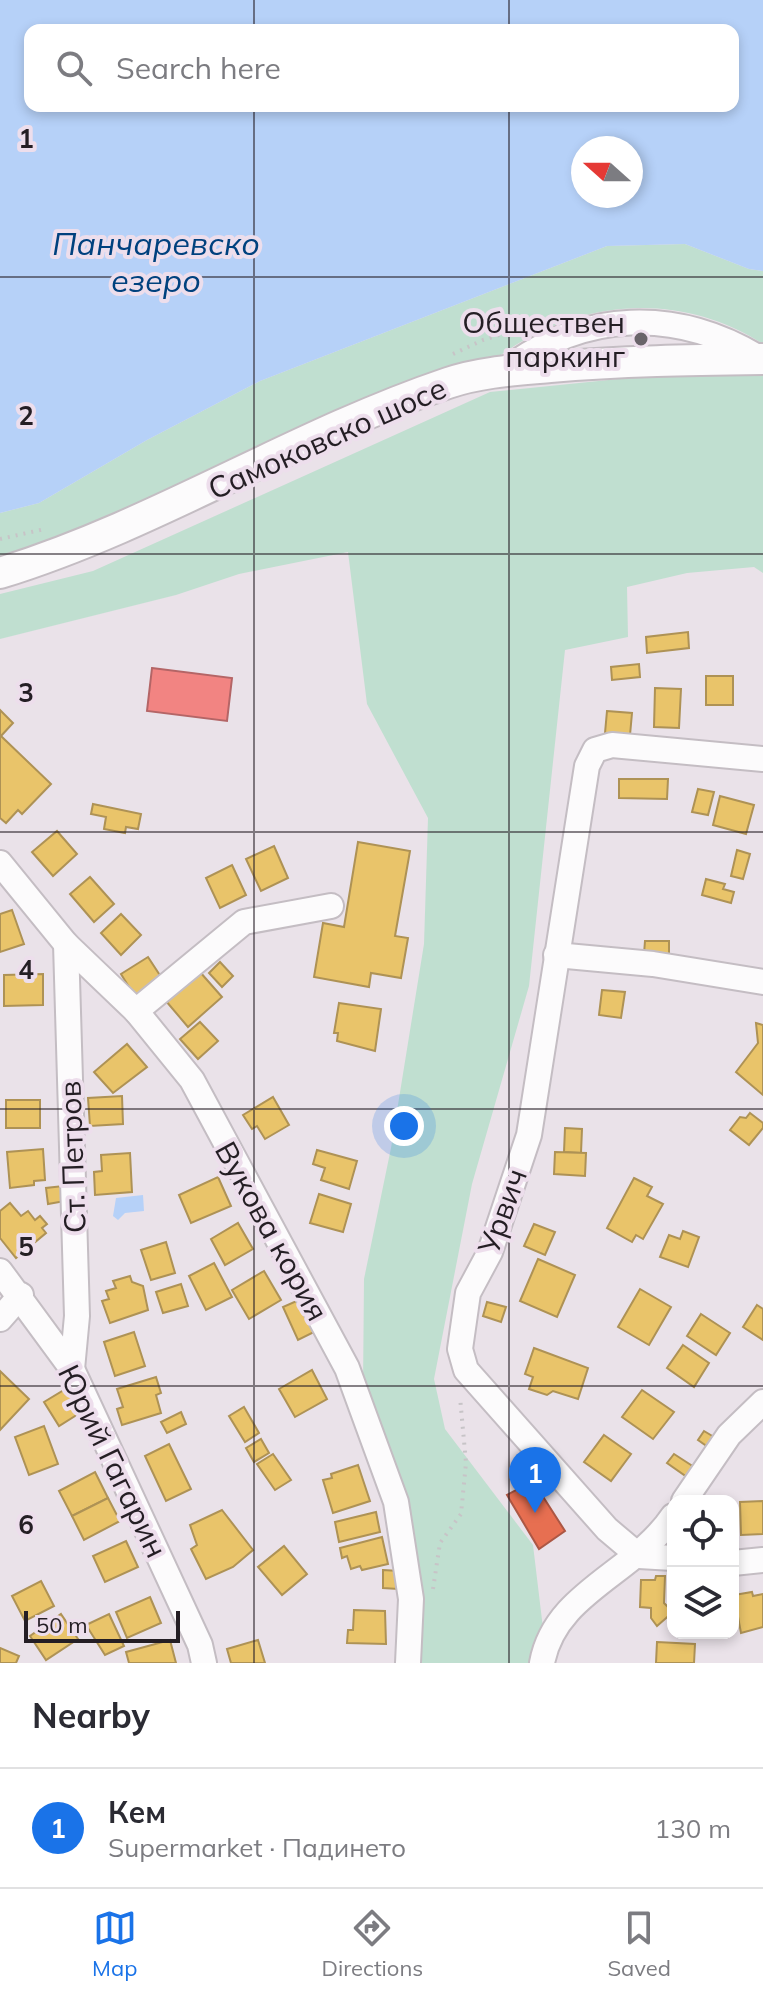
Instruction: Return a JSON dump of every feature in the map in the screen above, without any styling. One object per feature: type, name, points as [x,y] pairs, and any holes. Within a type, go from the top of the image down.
[{"type":"main road","name":"Самоковско шосе","points":[[0,573],[101,538],[321,434],[450,382],[504,371],[609,362],[762,359]]},
{"type":"street","points":[[504,371],[523,356],[565,335],[588,327],[635,321],[701,330],[762,359]]},
{"type":"street","name":"Урвич","points":[[466,1370],[460,1349],[468,1293],[490,1252],[529,1135],[587,766],[595,750],[612,745],[763,759]]},
{"type":"street","name":"Вукова кория","points":[[0,863],[66,944],[136,1011],[192,1080],[248,1191],[347,1368],[396,1502],[411,1599],[408,1663]]},
{"type":"street","points":[[136,1011],[244,922],[331,906]]},
{"type":"street","name":"Ст. Петров","points":[[66,944],[77,1316],[72,1369]]},
{"type":"street","points":[[556,955],[653,964],[763,982]]},
{"type":"street","name":"Юрий Гагарин","points":[[0,1271],[21,1295],[72,1369],[200,1645],[204,1663]]},
{"type":"street","points":[[0,1319],[21,1295]]},
{"type":"street","points":[[466,1370],[607,1529],[639,1556],[667,1558]]},
{"type":"street","points":[[688,1495],[729,1435],[763,1402]]},
{"type":"street","points":[[542,1663],[545,1645],[569,1607],[639,1556],[667,1523]]},
{"type":"street","points":[[739,1562],[763,1560]]},
{"type":"path","points":[[431,1599],[440,1543],[461,1514],[466,1463],[460,1395],[466,1370]]},
{"type":"green space","points":[[685,244],[749,269],[763,271],[763,344],[697,315],[663,309],[629,308],[595,313],[561,323],[498,357],[141,510],[0,558],[0,513],[39,503],[147,440],[260,381],[607,246]]},
{"type":"green space","points":[[677,373],[763,374],[763,573],[754,567],[687,573],[627,587],[628,637],[565,650],[529,986],[472,1184],[434,1379],[445,1429],[533,1545],[545,1645],[542,1663],[410,1663],[414,1596],[363,1387],[364,1279],[391,1148],[424,944],[428,818],[367,704],[348,552],[239,574],[176,595],[0,639],[0,594],[93,571],[490,392]]},
{"type":"water","name":"Панчаревско езеро","points":[[0,0],[763,0],[763,271],[749,269],[685,244],[607,246],[260,381],[147,440],[39,503],[0,513]]},
{"type":"water","points":[[143,1195],[144,1211],[125,1213],[118,1220],[113,1216],[116,1198]]},
{"type":"building: Homes","points":[[688,632],[689,648],[647,653],[646,637]]},
{"type":"building: Homes","points":[[639,664],[640,677],[612,680],[611,667]]},
{"type":"building: Homes","points":[[706,676],[733,676],[733,705],[706,705]]},
{"type":"building: Homes","points":[[655,688],[681,689],[679,728],[654,727]]},
{"type":"building: Homes","points":[[0,710],[13,723],[1,736],[51,784],[22,814],[18,810],[6,823],[0,818]]},
{"type":"building: Homes","points":[[607,711],[632,713],[630,735],[605,733]]},
{"type":"building: Homes","points":[[619,779],[668,779],[667,799],[619,798]]},
{"type":"building: Homes","points":[[698,789],[714,792],[708,815],[692,812]]},
{"type":"building: Homes","points":[[720,796],[754,805],[746,834],[713,825]]},
{"type":"building: Homes","points":[[93,804],[141,814],[138,829],[126,827],[125,833],[104,829],[106,817],[91,814]]},
{"type":"building: Homes","points":[[57,831],[77,854],[53,876],[32,852]]},
{"type":"building: Homes","points":[[358,842],[410,851],[395,936],[408,938],[401,978],[371,973],[369,987],[314,977],[323,923],[344,927]]},
{"type":"building: Homes","points":[[274,846],[288,878],[261,891],[246,859]]},
{"type":"building: Homes","points":[[737,850],[750,854],[743,879],[731,876]]},
{"type":"building: Homes","points":[[232,865],[246,895],[220,908],[206,878]]},
{"type":"building: Homes","points":[[90,877],[114,904],[94,922],[70,894]]},
{"type":"building: Homes","points":[[706,879],[725,884],[723,889],[734,892],[731,903],[702,895]]},
{"type":"building: Homes","points":[[12,910],[24,944],[0,952],[0,914]]},
{"type":"building: Homes","points":[[121,914],[141,935],[121,955],[101,933]]},
{"type":"building: Homes","points":[[645,941],[669,941],[669,955],[644,954]]},
{"type":"building: Homes","points":[[148,957],[163,980],[135,997],[121,974]]},
{"type":"building: Homes","points":[[220,962],[233,976],[222,987],[209,973]]},
{"type":"building: Homes","points":[[200,972],[222,997],[188,1027],[166,1001]]},
{"type":"building: Homes","points":[[43,974],[43,1005],[4,1006],[4,975]]},
{"type":"building: Homes","points":[[602,990],[625,992],[621,1018],[599,1015]]},
{"type":"building: Homes","points":[[339,1003],[381,1009],[375,1051],[337,1041],[338,1033],[334,1033]]},
{"type":"building: Homes","points":[[200,1022],[218,1041],[198,1059],[180,1039]]},
{"type":"building: Homes","points":[[756,1023],[763,1025],[763,1095],[736,1072],[758,1043]]},
{"type":"building: Homes","points":[[127,1044],[147,1067],[113,1093],[94,1072]]},
{"type":"building: Homes","points":[[122,1096],[123,1124],[90,1126],[88,1098]]},
{"type":"building: Homes","points":[[273,1097],[289,1125],[265,1139],[257,1126],[252,1129],[243,1115]]},
{"type":"building: Homes","points":[[6,1100],[40,1100],[40,1128],[6,1128]]},
{"type":"building: Homes","points":[[750,1113],[763,1123],[763,1128],[749,1145],[730,1130],[740,1117],[746,1118]]},
{"type":"building: Homes","points":[[565,1128],[582,1129],[581,1153],[564,1152]]},
{"type":"building: Homes","points":[[43,1149],[45,1180],[34,1181],[34,1185],[10,1188],[7,1152]]},
{"type":"building: Homes","points":[[317,1150],[357,1161],[349,1189],[321,1180],[325,1168],[313,1164]]},
{"type":"building: Homes","points":[[555,1152],[586,1153],[585,1176],[554,1174]]},
{"type":"building: Homes","points":[[130,1153],[132,1192],[95,1195],[94,1172],[102,1171],[101,1155]]},
{"type":"building: Homes","points":[[218,1177],[231,1206],[191,1223],[179,1195]]},
{"type":"building: Homes","points":[[634,1178],[652,1187],[647,1196],[663,1204],[643,1239],[636,1235],[632,1242],[607,1228]]},
{"type":"building: Homes","points":[[63,1186],[65,1201],[48,1204],[46,1188]]},
{"type":"building: Homes","points":[[319,1194],[351,1204],[343,1232],[310,1223]]},
{"type":"building: Homes","points":[[10,1203],[21,1216],[28,1211],[35,1220],[40,1216],[47,1224],[42,1228],[46,1233],[16,1258],[0,1238],[0,1211]]},
{"type":"building: Homes","points":[[238,1223],[253,1249],[225,1265],[211,1239]]},
{"type":"building: Homes","points":[[534,1224],[555,1232],[545,1255],[524,1246]]},
{"type":"building: Homes","points":[[683,1231],[699,1237],[688,1267],[660,1257],[669,1235],[680,1239]]},
{"type":"building: Homes","points":[[166,1242],[175,1273],[151,1280],[141,1250]]},
{"type":"building: Homes","points":[[538,1259],[575,1275],[557,1317],[520,1301]]},
{"type":"building: Homes","points":[[214,1263],[232,1297],[206,1310],[189,1276]]},
{"type":"building: Homes","points":[[264,1271],[281,1300],[249,1319],[232,1290]]},
{"type":"building: Homes","points":[[130,1276],[132,1282],[143,1286],[148,1310],[110,1323],[102,1301],[109,1299],[106,1291],[116,1288],[113,1281]]},
{"type":"building: Homes","points":[[181,1284],[188,1306],[163,1313],[156,1292]]},
{"type":"building: Homes","points":[[640,1289],[671,1307],[649,1345],[618,1327]]},
{"type":"building: Homes","points":[[301,1299],[316,1331],[298,1340],[283,1307]]},
{"type":"building: Homes","points":[[487,1302],[506,1307],[501,1322],[483,1316]]},
{"type":"building: Homes","points":[[757,1305],[763,1309],[763,1340],[743,1327]]},
{"type":"building: Homes","points":[[701,1314],[730,1333],[716,1355],[687,1336]]},
{"type":"building: Homes","points":[[134,1332],[145,1366],[115,1376],[104,1342]]},
{"type":"building: Homes","points":[[683,1345],[709,1363],[694,1387],[667,1368]]},
{"type":"building: Homes","points":[[534,1348],[588,1368],[578,1399],[553,1391],[547,1395],[529,1389],[533,1377],[525,1374]]},
{"type":"building: Homes","points":[[312,1370],[327,1399],[295,1417],[279,1389]]},
{"type":"building: Homes","points":[[0,1371],[29,1399],[0,1430]]},
{"type":"building: Homes","points":[[156,1377],[161,1393],[156,1395],[161,1413],[122,1425],[117,1409],[123,1407],[117,1389]]},
{"type":"building: Homes","points":[[69,1387],[83,1411],[59,1426],[44,1402]]},
{"type":"building: Homes","points":[[642,1390],[674,1412],[653,1439],[622,1417]]},
{"type":"building: Homes","points":[[244,1407],[259,1433],[245,1442],[229,1416]]},
{"type":"building: Homes","points":[[181,1412],[186,1424],[167,1433],[161,1422]]},
{"type":"building: Homes","points":[[44,1426],[58,1464],[29,1475],[15,1437]]},
{"type":"building: Homes","points":[[704,1431],[714,1437],[708,1447],[698,1440]]},
{"type":"building: Homes","points":[[604,1435],[631,1454],[611,1481],[584,1462]]},
{"type":"building: Homes","points":[[261,1439],[269,1453],[254,1462],[246,1448]]},
{"type":"building: Homes","points":[[169,1444],[191,1489],[166,1501],[145,1456]]},
{"type":"building: Homes","points":[[273,1454],[291,1480],[275,1490],[257,1464]]},
{"type":"building: Homes","points":[[674,1454],[694,1467],[687,1477],[667,1463]]},
{"type":"building: Homes","points":[[358,1465],[370,1501],[333,1513],[323,1480]]},
{"type":"building: Homes","points":[[95,1472],[108,1498],[72,1516],[59,1491]]},
{"type":"building: Homes","points":[[108,1498],[120,1521],[84,1540],[72,1516]]},
{"type":"building: Homes","points":[[763,1501],[763,1534],[741,1535],[740,1502]]},
{"type":"building: Homes","points":[[222,1510],[253,1550],[233,1567],[206,1579],[191,1549],[197,1545],[190,1525]]},
{"type":"building: Homes","points":[[376,1512],[380,1532],[339,1542],[335,1522]]},
{"type":"building: Homes","points":[[382,1537],[388,1564],[362,1570],[360,1566],[351,1569],[347,1556],[342,1558],[340,1548]]},
{"type":"building: Homes","points":[[126,1541],[138,1567],[105,1582],[93,1556]]},
{"type":"building: Homes","points":[[284,1546],[307,1574],[282,1595],[258,1567]]},
{"type":"building: Homes","points":[[383,1570],[399,1571],[398,1589],[383,1588]]},
{"type":"building: Homes","points":[[656,1576],[665,1576],[664,1603],[667,1606],[667,1617],[657,1626],[651,1618],[651,1608],[640,1607],[641,1580],[655,1580]]},
{"type":"building: Homes","points":[[41,1581],[54,1606],[25,1621],[12,1596]]},
{"type":"building: Homes","points":[[739,1594],[763,1594],[763,1627],[741,1633]]},
{"type":"building: Homes","points":[[150,1597],[161,1623],[127,1638],[116,1612]]},
{"type":"building: Homes","points":[[354,1610],[385,1611],[386,1644],[347,1643],[348,1630],[353,1630]]},
{"type":"building: Homes","points":[[61,1614],[78,1639],[46,1660],[30,1636]]},
{"type":"building: Homes","points":[[109,1614],[124,1646],[105,1655],[86,1625]]},
{"type":"building: Homes","points":[[170,1640],[176,1663],[129,1663],[126,1652]]},
{"type":"building: Homes","points":[[258,1640],[265,1663],[231,1663],[227,1649]]},
{"type":"building: Homes","points":[[657,1642],[695,1644],[694,1663],[656,1663]]},
{"type":"building: Homes","points":[[0,1648],[19,1656],[16,1663],[0,1663]]},
{"type":"building: Shops","points":[[533,1481],[565,1531],[539,1549],[507,1495]]},
{"type":"building: Health","points":[[152,668],[232,678],[227,721],[147,711]]},
{"type":"place","name":"Обществен паркинг","points":[[641,339]]},
{"type":"place","name":"Кем","points":[[535,1513]]}]
